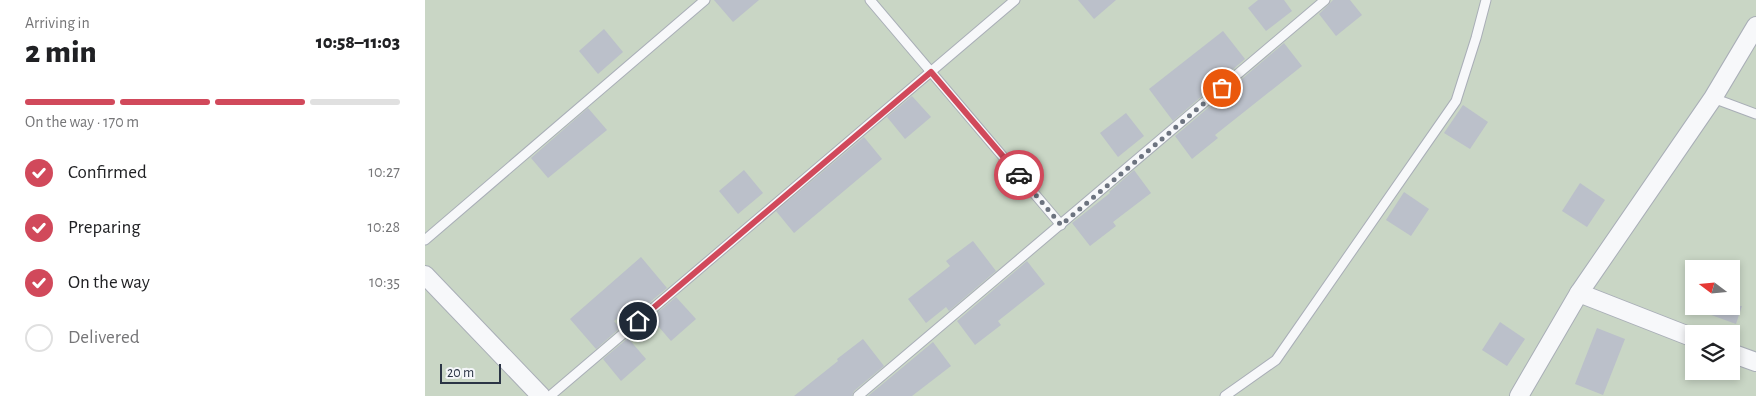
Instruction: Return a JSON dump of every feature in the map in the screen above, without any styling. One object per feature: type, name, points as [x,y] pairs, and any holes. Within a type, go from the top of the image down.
[{"type":"street","points":[[1519,396],[1579,293],[1713,98],[1756,26]]},
{"type":"street","points":[[425,275],[541,396]]},
{"type":"street","points":[[1579,293],[1685,334]]},
{"type":"street","points":[[1740,356],[1756,362]]},
{"type":"lane","points":[[425,240],[705,0]]},
{"type":"lane","points":[[871,0],[1061,225]]},
{"type":"lane","points":[[550,396],[1015,0]]},
{"type":"lane","points":[[858,396],[1325,0]]},
{"type":"lane","points":[[1225,396],[1275,360],[1456,101],[1486,0]]},
{"type":"lane","points":[[1713,98],[1756,114]]},
{"type":"green space","points":[[425,0],[1756,0],[1756,396],[425,396]]},
{"type":"building","points":[[714,0],[759,0],[733,22]]},
{"type":"building","points":[[1078,0],[1116,0],[1094,19]]},
{"type":"building","points":[[1258,0],[1284,0],[1292,11],[1266,31],[1248,8]]},
{"type":"building","points":[[1333,0],[1350,0],[1362,15],[1336,36],[1319,14]]},
{"type":"building","points":[[604,29],[623,52],[598,74],[579,51]]},
{"type":"building","points":[[1223,31],[1245,59],[1173,121],[1149,89]]},
{"type":"building","points":[[1284,43],[1302,66],[1215,135],[1218,138],[1192,159],[1175,136]]},
{"type":"building","points":[[912,96],[931,117],[905,139],[887,117]]},
{"type":"building","points":[[1463,105],[1488,122],[1470,149],[1444,133]]},
{"type":"building","points":[[588,108],[607,130],[548,178],[531,158]]},
{"type":"building","points":[[1126,113],[1144,136],[1118,157],[1100,133]]},
{"type":"building","points":[[864,137],[882,159],[794,233],[776,211]]},
{"type":"building","points":[[744,170],[763,193],[738,214],[719,191]]},
{"type":"building","points":[[1134,170],[1151,193],[1113,222],[1116,226],[1090,246],[1072,223],[1110,193]]},
{"type":"building","points":[[1580,183],[1605,200],[1587,227],[1562,211]]},
{"type":"building","points":[[1404,192],[1429,209],[1411,236],[1386,220]]},
{"type":"building","points":[[973,241],[996,271],[949,311],[946,307],[926,323],[908,299],[950,266],[946,261]]},
{"type":"building","points":[[641,257],[667,288],[643,308],[637,301],[614,321],[620,328],[596,349],[570,319]]},
{"type":"building","points":[[1027,261],[1045,284],[998,321],[1001,325],[975,345],[957,321]]},
{"type":"building","points":[[676,297],[696,319],[671,341],[651,318]]},
{"type":"building","points":[[1711,315],[1739,315],[1736,324]]},
{"type":"building","points":[[1500,322],[1525,339],[1507,366],[1482,350]]},
{"type":"building","points":[[1597,328],[1625,339],[1603,395],[1575,384]]},
{"type":"building","points":[[628,338],[646,359],[621,381],[603,359]]},
{"type":"building","points":[[863,339],[884,366],[854,391],[852,396],[794,396],[838,361],[837,359]]},
{"type":"building","points":[[933,342],[951,366],[912,396],[868,396]]},
{"type":"way so far","points":[[1019,175],[1061,225],[1222,88]]},
{"type":"route","points":[[638,321],[931,72],[1019,175]]}]
